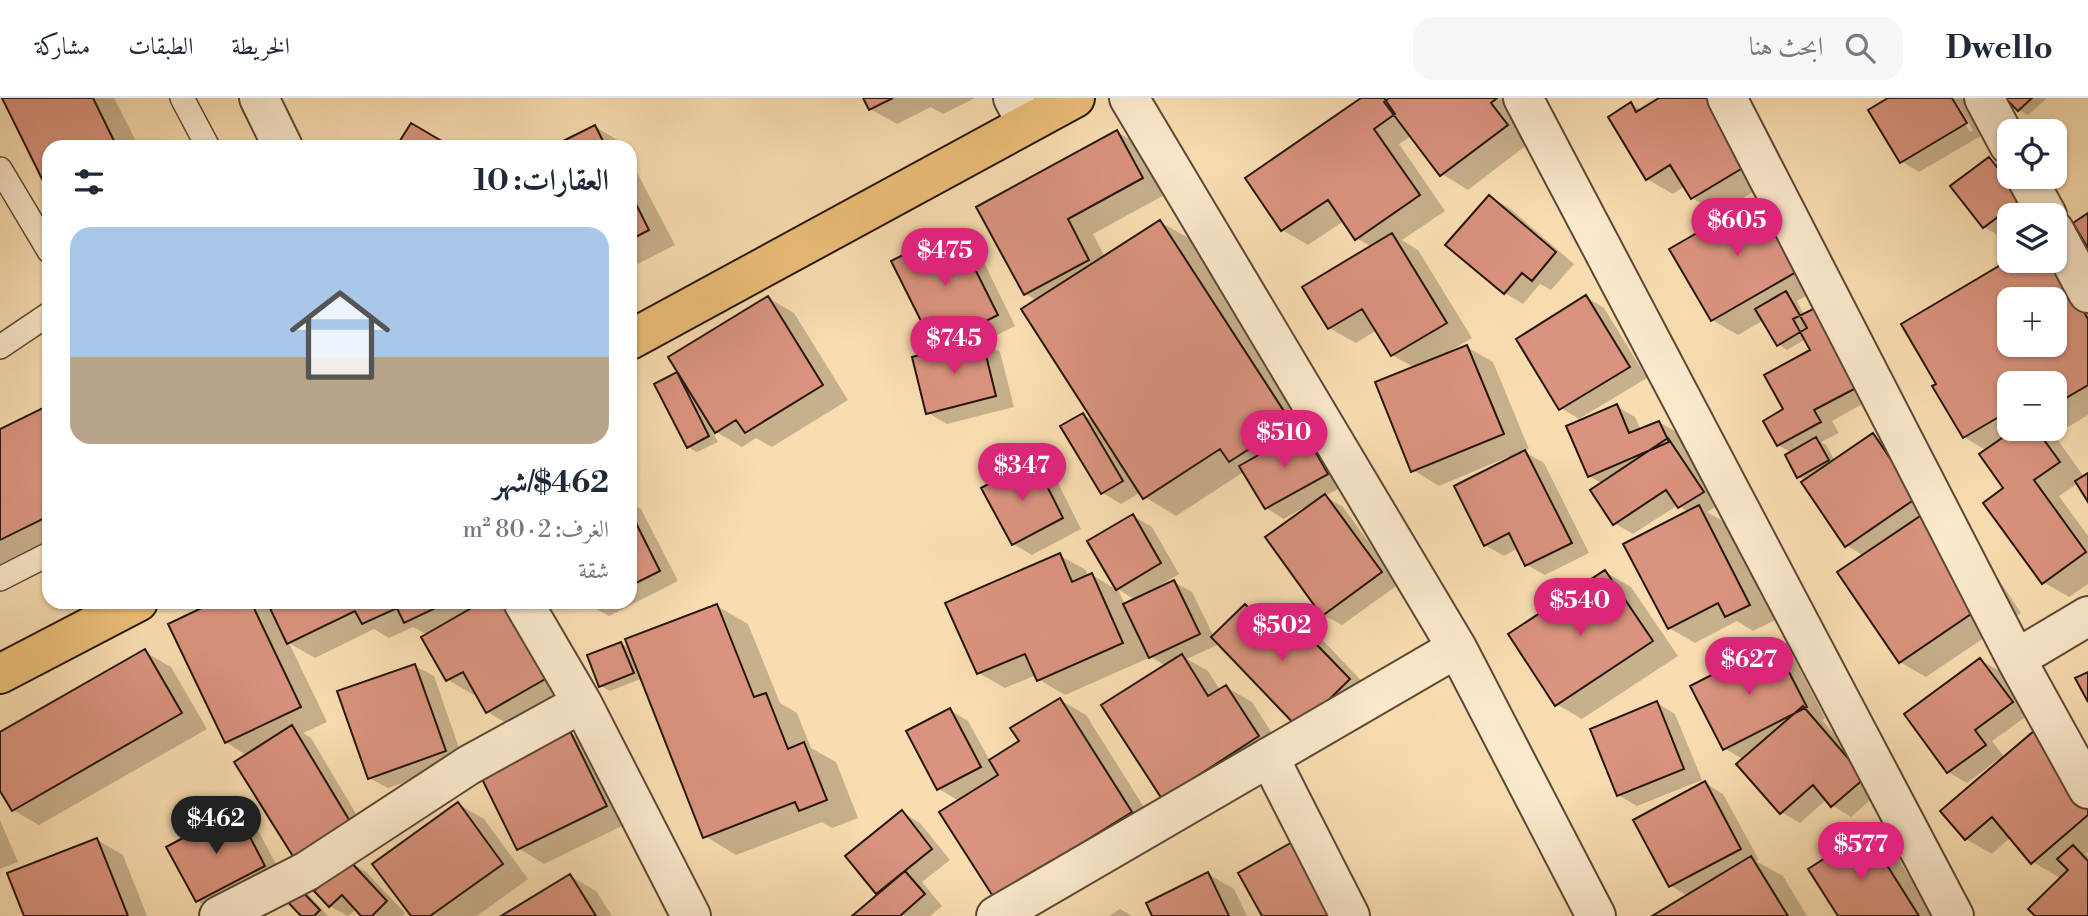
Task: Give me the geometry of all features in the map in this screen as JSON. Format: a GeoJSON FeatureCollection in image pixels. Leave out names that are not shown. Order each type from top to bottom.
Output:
{"type":"FeatureCollection","features":[{"type":"Feature","properties":{"kind":"main road"},"geometry":{"type":"LineString","coordinates":[[637,336],[1020,110],[1075,98]]}},
{"type":"Feature","properties":{"kind":"main road"},"geometry":{"type":"LineString","coordinates":[[0,674],[125,609]]}},
{"type":"Feature","properties":{"kind":"street"},"geometry":{"type":"LineString","coordinates":[[259,98],[280,140]]}},
{"type":"Feature","properties":{"kind":"street"},"geometry":{"type":"LineString","coordinates":[[1129,98],[1457,648],[1596,916]]}},
{"type":"Feature","properties":{"kind":"street"},"geometry":{"type":"LineString","coordinates":[[1523,98],[1954,916]]}},
{"type":"Feature","properties":{"kind":"street"},"geometry":{"type":"LineString","coordinates":[[1727,98],[2016,659],[2088,789]]}},
{"type":"Feature","properties":{"kind":"street"},"geometry":{"type":"LineString","coordinates":[[1984,98],[1997,122]]}},
{"type":"Feature","properties":{"kind":"street"},"geometry":{"type":"LineString","coordinates":[[2067,254],[2088,293]]}},
{"type":"Feature","properties":{"kind":"street"},"geometry":{"type":"LineString","coordinates":[[527,609],[582,703],[691,916]]}},
{"type":"Feature","properties":{"kind":"street"},"geometry":{"type":"LineString","coordinates":[[2016,659],[2088,616]]}},
{"type":"Feature","properties":{"kind":"street"},"geometry":{"type":"LineString","coordinates":[[996,916],[1457,648]]}},
{"type":"Feature","properties":{"kind":"street"},"geometry":{"type":"LineString","coordinates":[[219,916],[307,872],[470,765],[582,703]]}},
{"type":"Feature","properties":{"kind":"street"},"geometry":{"type":"LineString","coordinates":[[1269,757],[1350,916]]}},
{"type":"Feature","properties":{"kind":"lane"},"geometry":{"type":"LineString","coordinates":[[182,98],[204,140]]}},
{"type":"Feature","properties":{"kind":"lane"},"geometry":{"type":"LineString","coordinates":[[0,169],[42,239]]}},
{"type":"Feature","properties":{"kind":"lane"},"geometry":{"type":"LineString","coordinates":[[0,347],[42,319]]}},
{"type":"Feature","properties":{"kind":"lane"},"geometry":{"type":"LineString","coordinates":[[0,579],[42,558]]}},
{"type":"Feature","properties":{"kind":"building"},"geometry":{"type":"Polygon","coordinates":[[[2,98],[93,98],[114,140],[42,140],[42,179],[2,98]]]}},
{"type":"Feature","properties":{"kind":"building"},"geometry":{"type":"Polygon","coordinates":[[[863,98],[893,98],[869,110],[863,98]]]}},
{"type":"Feature","properties":{"kind":"building"},"geometry":{"type":"Polygon","coordinates":[[[1361,98],[1384,98],[1395,114],[1374,129],[1420,195],[1355,240],[1328,200],[1281,231],[1245,178],[1361,98]]]}},
{"type":"Feature","properties":{"kind":"building"},"geometry":{"type":"Polygon","coordinates":[[[1389,98],[1497,98],[1491,103],[1508,125],[1440,176],[1384,102],[1389,98]]]}},
{"type":"Feature","properties":{"kind":"building"},"geometry":{"type":"Polygon","coordinates":[[[1659,98],[1712,98],[1751,163],[1691,199],[1670,165],[1646,180],[1608,117],[1631,102],[1636,112],[1659,98]]]}},
{"type":"Feature","properties":{"kind":"building"},"geometry":{"type":"Polygon","coordinates":[[[1888,98],[1952,98],[1967,123],[1900,163],[1868,110],[1888,98]]]}},
{"type":"Feature","properties":{"kind":"building"},"geometry":{"type":"Polygon","coordinates":[[[2005,98],[2032,98],[2018,111],[2005,98]]]}},
{"type":"Feature","properties":{"kind":"building"},"geometry":{"type":"Polygon","coordinates":[[[411,123],[440,140],[400,140],[411,123]]]}},
{"type":"Feature","properties":{"kind":"building"},"geometry":{"type":"Polygon","coordinates":[[[595,125],[602,140],[565,140],[595,125]]]}},
{"type":"Feature","properties":{"kind":"building"},"geometry":{"type":"Polygon","coordinates":[[[1117,130],[1143,178],[1068,219],[1089,260],[1024,295],[976,207],[1117,130]]]}},
{"type":"Feature","properties":{"kind":"building"},"geometry":{"type":"Polygon","coordinates":[[[1989,157],[1997,167],[1997,189],[2014,189],[2022,199],[2017,203],[1997,203],[1997,218],[1983,228],[1950,186],[1989,157]]]}},
{"type":"Feature","properties":{"kind":"building"},"geometry":{"type":"Polygon","coordinates":[[[1489,195],[1556,252],[1532,281],[1522,273],[1504,294],[1445,245],[1489,195]]]}},
{"type":"Feature","properties":{"kind":"building"},"geometry":{"type":"Polygon","coordinates":[[[1763,195],[1805,267],[1711,321],[1669,249],[1763,195]]]}},
{"type":"Feature","properties":{"kind":"building"},"geometry":{"type":"Polygon","coordinates":[[[637,206],[649,230],[637,236],[637,206]]]}},
{"type":"Feature","properties":{"kind":"building"},"geometry":{"type":"Polygon","coordinates":[[[2088,213],[2088,248],[2073,223],[2088,213]]]}},
{"type":"Feature","properties":{"kind":"building"},"geometry":{"type":"Polygon","coordinates":[[[1160,220],[1291,422],[1229,462],[1220,449],[1143,499],[1021,309],[1160,220]]]}},
{"type":"Feature","properties":{"kind":"building"},"geometry":{"type":"Polygon","coordinates":[[[955,229],[998,315],[934,347],[891,261],[955,229]]]}},
{"type":"Feature","properties":{"kind":"building"},"geometry":{"type":"Polygon","coordinates":[[[1392,233],[1447,323],[1391,356],[1362,309],[1328,329],[1302,287],[1392,233]]]}},
{"type":"Feature","properties":{"kind":"building"},"geometry":{"type":"Polygon","coordinates":[[[1997,267],[1997,273],[2060,273],[2088,319],[2088,385],[2067,397],[2067,371],[1997,371],[1997,418],[1963,438],[1932,386],[1936,384],[1901,324],[1997,267]]]}},
{"type":"Feature","properties":{"kind":"building"},"geometry":{"type":"Polygon","coordinates":[[[1786,291],[1807,328],[1777,346],[1755,309],[1786,291]]]}},
{"type":"Feature","properties":{"kind":"building"},"geometry":{"type":"Polygon","coordinates":[[[1586,295],[1630,367],[1559,410],[1516,339],[1586,295]]]}},
{"type":"Feature","properties":{"kind":"building"},"geometry":{"type":"Polygon","coordinates":[[[768,296],[823,385],[745,433],[736,420],[715,433],[668,357],[768,296]]]}},
{"type":"Feature","properties":{"kind":"building"},"geometry":{"type":"Polygon","coordinates":[[[1815,308],[1858,387],[1814,410],[1821,422],[1777,446],[1763,421],[1783,409],[1764,375],[1810,350],[1793,319],[1815,308]]]}},
{"type":"Feature","properties":{"kind":"building"},"geometry":{"type":"Polygon","coordinates":[[[982,339],[996,396],[926,414],[912,357],[982,339]]]}},
{"type":"Feature","properties":{"kind":"building"},"geometry":{"type":"Polygon","coordinates":[[[1467,345],[1504,434],[1411,472],[1375,382],[1467,345]]]}},
{"type":"Feature","properties":{"kind":"building"},"geometry":{"type":"Polygon","coordinates":[[[677,372],[709,436],[687,448],[654,384],[677,372]]]}},
{"type":"Feature","properties":{"kind":"building"},"geometry":{"type":"Polygon","coordinates":[[[1617,404],[1629,433],[1659,421],[1669,442],[1588,477],[1566,426],[1617,404]]]}},
{"type":"Feature","properties":{"kind":"building"},"geometry":{"type":"Polygon","coordinates":[[[42,408],[42,519],[0,540],[0,429],[42,408]]]}},
{"type":"Feature","properties":{"kind":"building"},"geometry":{"type":"Polygon","coordinates":[[[1083,413],[1123,481],[1101,494],[1060,426],[1083,413]]]}},
{"type":"Feature","properties":{"kind":"building"},"geometry":{"type":"Polygon","coordinates":[[[1303,430],[1328,474],[1265,509],[1239,466],[1303,430]]]}},
{"type":"Feature","properties":{"kind":"building"},"geometry":{"type":"Polygon","coordinates":[[[1873,433],[1892,461],[1910,449],[1934,486],[1845,547],[1801,482],[1873,433]]]}},
{"type":"Feature","properties":{"kind":"building"},"geometry":{"type":"Polygon","coordinates":[[[1816,437],[1829,460],[1797,478],[1785,455],[1816,437]]]}},
{"type":"Feature","properties":{"kind":"building"},"geometry":{"type":"Polygon","coordinates":[[[1668,438],[1704,492],[1678,508],[1666,490],[1613,525],[1590,490],[1668,438]]]}},
{"type":"Feature","properties":{"kind":"building"},"geometry":{"type":"Polygon","coordinates":[[[1998,441],[2045,441],[2060,462],[2034,480],[2086,552],[2042,584],[1983,503],[2003,488],[1979,454],[1998,441]]]}},
{"type":"Feature","properties":{"kind":"building"},"geometry":{"type":"Polygon","coordinates":[[[1525,450],[1572,543],[1525,566],[1509,533],[1484,546],[1454,486],[1525,450]]]}},
{"type":"Feature","properties":{"kind":"building"},"geometry":{"type":"Polygon","coordinates":[[[1034,460],[1063,518],[1012,545],[981,488],[1034,460]]]}},
{"type":"Feature","properties":{"kind":"building"},"geometry":{"type":"Polygon","coordinates":[[[2088,473],[2088,502],[2075,481],[2088,473]]]}},
{"type":"Feature","properties":{"kind":"building"},"geometry":{"type":"Polygon","coordinates":[[[1325,494],[1382,572],[1322,616],[1265,537],[1325,494]]]}},
{"type":"Feature","properties":{"kind":"building"},"geometry":{"type":"Polygon","coordinates":[[[1699,505],[1750,605],[1725,617],[1718,603],[1668,629],[1623,544],[1699,505]]]}},
{"type":"Feature","properties":{"kind":"building"},"geometry":{"type":"Polygon","coordinates":[[[1935,506],[1996,597],[1899,663],[1837,572],[1935,506]]]}},
{"type":"Feature","properties":{"kind":"building"},"geometry":{"type":"Polygon","coordinates":[[[1133,514],[1161,563],[1116,590],[1087,541],[1133,514]]]}},
{"type":"Feature","properties":{"kind":"building"},"geometry":{"type":"Polygon","coordinates":[[[637,525],[660,571],[637,582],[637,525]]]}},
{"type":"Feature","properties":{"kind":"building"},"geometry":{"type":"Polygon","coordinates":[[[1060,553],[1072,582],[1092,573],[1123,643],[1037,681],[1025,654],[977,674],[945,603],[1060,553]]]}},
{"type":"Feature","properties":{"kind":"building"},"geometry":{"type":"Polygon","coordinates":[[[1605,570],[1653,641],[1555,706],[1508,634],[1605,570]]]}},
{"type":"Feature","properties":{"kind":"building"},"geometry":{"type":"Polygon","coordinates":[[[1174,580],[1200,634],[1149,658],[1123,604],[1174,580]]]}},
{"type":"Feature","properties":{"kind":"building"},"geometry":{"type":"Polygon","coordinates":[[[717,604],[754,697],[766,693],[788,749],[804,742],[827,800],[799,811],[795,802],[703,838],[625,639],[717,604]]]}},
{"type":"Feature","properties":{"kind":"building"},"geometry":{"type":"Polygon","coordinates":[[[1245,604],[1269,629],[1286,613],[1350,679],[1299,729],[1211,637],[1245,604]]]}},
{"type":"Feature","properties":{"kind":"building"},"geometry":{"type":"Polygon","coordinates":[[[199,609],[254,609],[301,707],[225,743],[168,624],[199,609]]]}},
{"type":"Feature","properties":{"kind":"building"},"geometry":{"type":"Polygon","coordinates":[[[270,609],[395,609],[362,624],[355,611],[287,644],[270,609]]]}},
{"type":"Feature","properties":{"kind":"building"},"geometry":{"type":"Polygon","coordinates":[[[397,609],[433,609],[404,623],[397,609]]]}},
{"type":"Feature","properties":{"kind":"building"},"geometry":{"type":"Polygon","coordinates":[[[470,609],[507,609],[547,678],[486,713],[463,672],[446,681],[421,637],[470,609]]]}},
{"type":"Feature","properties":{"kind":"building"},"geometry":{"type":"Polygon","coordinates":[[[621,642],[634,673],[599,687],[587,655],[621,642]]]}},
{"type":"Feature","properties":{"kind":"building"},"geometry":{"type":"Polygon","coordinates":[[[1774,643],[1807,707],[1723,750],[1690,686],[1774,643]]]}},
{"type":"Feature","properties":{"kind":"building"},"geometry":{"type":"Polygon","coordinates":[[[145,649],[182,713],[12,811],[0,791],[0,732],[145,649]]]}},
{"type":"Feature","properties":{"kind":"building"},"geometry":{"type":"Polygon","coordinates":[[[1182,654],[1208,696],[1226,685],[1259,736],[1162,799],[1101,705],[1182,654]]]}},
{"type":"Feature","properties":{"kind":"building"},"geometry":{"type":"Polygon","coordinates":[[[1980,658],[2013,702],[1975,730],[1986,745],[1947,773],[1904,714],[1980,658]]]}},
{"type":"Feature","properties":{"kind":"building"},"geometry":{"type":"Polygon","coordinates":[[[415,664],[446,751],[368,779],[337,691],[415,664]]]}},
{"type":"Feature","properties":{"kind":"building"},"geometry":{"type":"Polygon","coordinates":[[[2088,672],[2088,702],[2075,678],[2088,672]]]}},
{"type":"Feature","properties":{"kind":"building"},"geometry":{"type":"Polygon","coordinates":[[[1060,698],[1132,812],[994,898],[939,812],[998,775],[989,760],[1019,741],[1010,728],[1060,698]]]}},
{"type":"Feature","properties":{"kind":"building"},"geometry":{"type":"Polygon","coordinates":[[[1657,701],[1684,769],[1617,796],[1590,729],[1657,701]]]}},
{"type":"Feature","properties":{"kind":"building"},"geometry":{"type":"Polygon","coordinates":[[[1803,706],[1865,778],[1831,807],[1813,785],[1780,814],[1736,764],[1803,706]]]}},
{"type":"Feature","properties":{"kind":"building"},"geometry":{"type":"Polygon","coordinates":[[[950,708],[981,767],[937,790],[906,731],[950,708]]]}},
{"type":"Feature","properties":{"kind":"building"},"geometry":{"type":"Polygon","coordinates":[[[292,725],[351,823],[294,858],[234,762],[292,725]]]}},
{"type":"Feature","properties":{"kind":"building"},"geometry":{"type":"Polygon","coordinates":[[[2035,730],[2088,790],[2088,815],[2031,864],[1992,817],[1965,840],[1940,811],[2035,730]]]}},
{"type":"Feature","properties":{"kind":"building"},"geometry":{"type":"Polygon","coordinates":[[[570,731],[607,806],[517,850],[480,775],[570,731]]]}},
{"type":"Feature","properties":{"kind":"building"},"geometry":{"type":"Polygon","coordinates":[[[1705,781],[1741,849],[1669,887],[1633,820],[1705,781]]]}},
{"type":"Feature","properties":{"kind":"building"},"geometry":{"type":"Polygon","coordinates":[[[458,802],[503,864],[430,916],[411,916],[372,864],[458,802]]]}},
{"type":"Feature","properties":{"kind":"building"},"geometry":{"type":"Polygon","coordinates":[[[236,810],[265,866],[196,902],[166,847],[236,810]]]}},
{"type":"Feature","properties":{"kind":"building"},"geometry":{"type":"Polygon","coordinates":[[[902,810],[932,849],[876,894],[845,856],[902,810]]]}},
{"type":"Feature","properties":{"kind":"building"},"geometry":{"type":"Polygon","coordinates":[[[1866,832],[1919,916],[1838,916],[1808,869],[1866,832]]]}},
{"type":"Feature","properties":{"kind":"building"},"geometry":{"type":"Polygon","coordinates":[[[97,838],[128,916],[24,916],[7,873],[97,838]]]}},
{"type":"Feature","properties":{"kind":"building"},"geometry":{"type":"Polygon","coordinates":[[[1294,841],[1336,916],[1262,916],[1238,873],[1294,841]]]}},
{"type":"Feature","properties":{"kind":"building"},"geometry":{"type":"Polygon","coordinates":[[[2073,845],[2088,861],[2088,916],[2035,916],[2028,909],[2068,870],[2057,859],[2073,845]]]}},
{"type":"Feature","properties":{"kind":"building"},"geometry":{"type":"Polygon","coordinates":[[[1751,856],[1788,916],[1652,916],[1751,856]]]}},
{"type":"Feature","properties":{"kind":"building"},"geometry":{"type":"Polygon","coordinates":[[[348,859],[387,901],[372,916],[361,916],[342,895],[329,907],[314,891],[348,859]]]}},
{"type":"Feature","properties":{"kind":"building"},"geometry":{"type":"Polygon","coordinates":[[[905,871],[925,894],[900,916],[852,916],[905,871]]]}},
{"type":"Feature","properties":{"kind":"building"},"geometry":{"type":"Polygon","coordinates":[[[1208,872],[1229,916],[1152,916],[1146,903],[1208,872]]]}},
{"type":"Feature","properties":{"kind":"building"},"geometry":{"type":"Polygon","coordinates":[[[570,874],[596,916],[501,916],[570,874]]]}},
{"type":"Feature","properties":{"kind":"building"},"geometry":{"type":"Polygon","coordinates":[[[296,885],[320,910],[314,916],[301,916],[283,897],[296,885]]]}}]}
